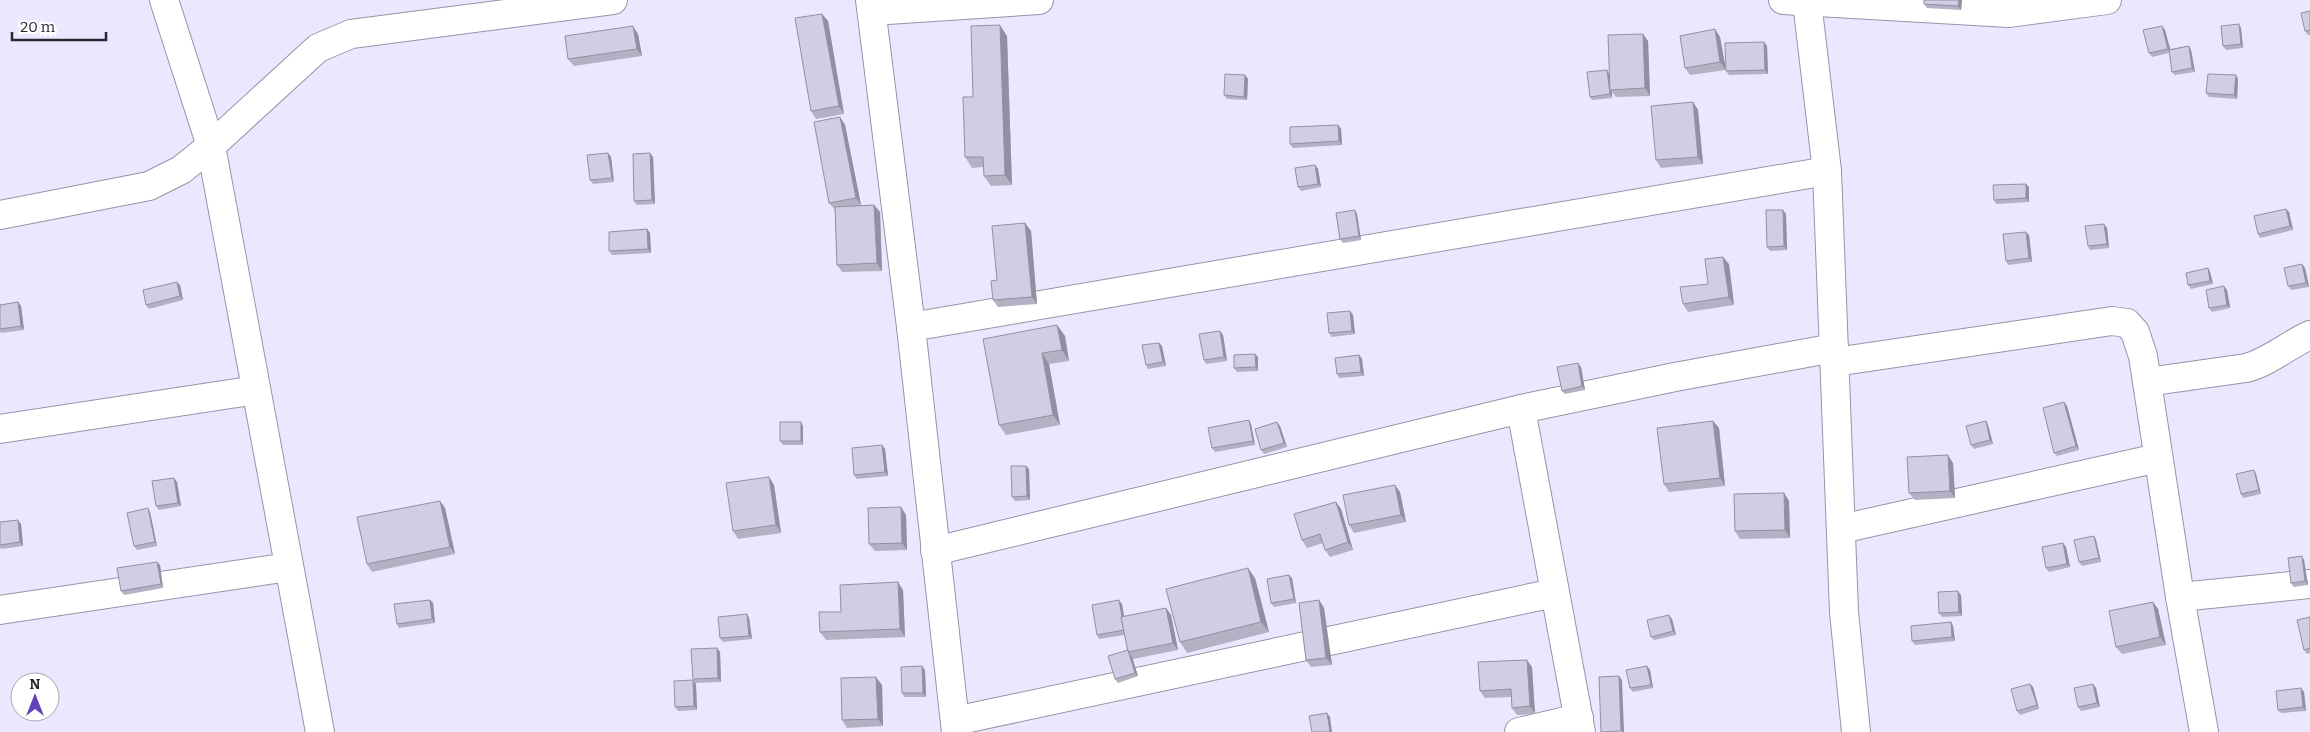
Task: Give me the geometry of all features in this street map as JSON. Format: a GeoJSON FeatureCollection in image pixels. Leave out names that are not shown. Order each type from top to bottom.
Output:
{"type":"FeatureCollection","features":[{"type":"Feature","properties":{"kind":"street"},"geometry":{"type":"LineString","coordinates":[[164,0],[212,146],[320,732]]}},
{"type":"Feature","properties":{"kind":"street"},"geometry":{"type":"LineString","coordinates":[[0,215],[149,186],[181,170],[212,146],[318,48],[351,34],[504,7],[613,0]]}},
{"type":"Feature","properties":{"kind":"street"},"geometry":{"type":"LineString","coordinates":[[1039,0],[871,6],[911,327],[956,726],[1554,592]]}},
{"type":"Feature","properties":{"kind":"street"},"geometry":{"type":"LineString","coordinates":[[1856,732],[1844,612],[1827,171],[1795,1],[2010,13],[2102,0]]}},
{"type":"Feature","properties":{"kind":"street"},"geometry":{"type":"LineString","coordinates":[[911,327],[1827,171]]}},
{"type":"Feature","properties":{"kind":"street"},"geometry":{"type":"LineString","coordinates":[[935,551],[1521,409],[1675,377],[1834,355],[2112,321],[2127,323],[2135,332],[2143,356],[2180,597],[2204,732]]}},
{"type":"Feature","properties":{"kind":"street"},"geometry":{"type":"LineString","coordinates":[[2147,382],[2246,368],[2260,364],[2275,353],[2310,335]]}},
{"type":"Feature","properties":{"kind":"street"},"geometry":{"type":"LineString","coordinates":[[0,429],[256,390]]}},
{"type":"Feature","properties":{"kind":"street"},"geometry":{"type":"LineString","coordinates":[[1519,732],[1580,725],[1521,409]]}},
{"type":"Feature","properties":{"kind":"street"},"geometry":{"type":"LineString","coordinates":[[1841,529],[2158,458]]}},
{"type":"Feature","properties":{"kind":"street"},"geometry":{"type":"LineString","coordinates":[[0,610],[289,567]]}},
{"type":"Feature","properties":{"kind":"street"},"geometry":{"type":"LineString","coordinates":[[2180,597],[2310,584]]}},
{"type":"Feature","properties":{"kind":"building"},"geometry":{"type":"Polygon","coordinates":[[[1924,0],[1959,0],[1958,6],[1924,4],[1924,0]]]}},
{"type":"Feature","properties":{"kind":"building"},"geometry":{"type":"Polygon","coordinates":[[[2310,11],[2310,30],[2305,31],[2301,13],[2310,11]]]}},
{"type":"Feature","properties":{"kind":"building"},"geometry":{"type":"Polygon","coordinates":[[[822,14],[839,106],[811,111],[795,18],[822,14]]]}},
{"type":"Feature","properties":{"kind":"building"},"geometry":{"type":"Polygon","coordinates":[[[2239,24],[2241,44],[2223,46],[2221,26],[2239,24]]]}},
{"type":"Feature","properties":{"kind":"building"},"geometry":{"type":"Polygon","coordinates":[[[1000,25],[1005,175],[984,176],[983,157],[965,157],[963,97],[973,97],[971,26],[1000,25]]]}},
{"type":"Feature","properties":{"kind":"building"},"geometry":{"type":"Polygon","coordinates":[[[633,26],[637,49],[568,59],[565,36],[633,26]]]}},
{"type":"Feature","properties":{"kind":"building"},"geometry":{"type":"Polygon","coordinates":[[[2162,26],[2168,49],[2149,53],[2143,30],[2162,26]]]}},
{"type":"Feature","properties":{"kind":"building"},"geometry":{"type":"Polygon","coordinates":[[[1715,29],[1720,62],[1685,68],[1680,36],[1715,29]]]}},
{"type":"Feature","properties":{"kind":"building"},"geometry":{"type":"Polygon","coordinates":[[[1643,34],[1645,88],[1610,90],[1608,35],[1643,34]]]}},
{"type":"Feature","properties":{"kind":"building"},"geometry":{"type":"Polygon","coordinates":[[[1764,42],[1765,70],[1726,71],[1725,43],[1764,42]]]}},
{"type":"Feature","properties":{"kind":"building"},"geometry":{"type":"Polygon","coordinates":[[[2189,46],[2192,68],[2172,72],[2169,50],[2189,46]]]}},
{"type":"Feature","properties":{"kind":"building"},"geometry":{"type":"Polygon","coordinates":[[[1607,70],[1610,94],[1590,97],[1587,72],[1607,70]]]}},
{"type":"Feature","properties":{"kind":"building"},"geometry":{"type":"Polygon","coordinates":[[[1225,74],[1245,75],[1244,97],[1224,95],[1225,74]]]}},
{"type":"Feature","properties":{"kind":"building"},"geometry":{"type":"Polygon","coordinates":[[[2208,74],[2236,75],[2234,95],[2206,93],[2208,74]]]}},
{"type":"Feature","properties":{"kind":"building"},"geometry":{"type":"Polygon","coordinates":[[[1693,102],[1698,157],[1656,160],[1651,106],[1693,102]]]}},
{"type":"Feature","properties":{"kind":"building"},"geometry":{"type":"Polygon","coordinates":[[[840,117],[856,198],[829,203],[814,122],[840,117]]]}},
{"type":"Feature","properties":{"kind":"building"},"geometry":{"type":"Polygon","coordinates":[[[1338,125],[1339,141],[1290,144],[1290,127],[1338,125]]]}},
{"type":"Feature","properties":{"kind":"building"},"geometry":{"type":"Polygon","coordinates":[[[608,153],[612,178],[590,180],[587,155],[608,153]]]}},
{"type":"Feature","properties":{"kind":"building"},"geometry":{"type":"Polygon","coordinates":[[[650,153],[652,200],[634,201],[633,154],[650,153]]]}},
{"type":"Feature","properties":{"kind":"building"},"geometry":{"type":"Polygon","coordinates":[[[1315,165],[1318,184],[1298,187],[1295,168],[1315,165]]]}},
{"type":"Feature","properties":{"kind":"building"},"geometry":{"type":"Polygon","coordinates":[[[2026,184],[2026,198],[1994,200],[1993,185],[2026,184]]]}},
{"type":"Feature","properties":{"kind":"building"},"geometry":{"type":"Polygon","coordinates":[[[874,205],[877,263],[837,265],[835,207],[874,205]]]}},
{"type":"Feature","properties":{"kind":"building"},"geometry":{"type":"Polygon","coordinates":[[[2286,209],[2290,226],[2258,234],[2254,216],[2286,209]]]}},
{"type":"Feature","properties":{"kind":"building"},"geometry":{"type":"Polygon","coordinates":[[[1355,210],[1359,236],[1340,239],[1336,213],[1355,210]]]}},
{"type":"Feature","properties":{"kind":"building"},"geometry":{"type":"Polygon","coordinates":[[[1766,210],[1783,210],[1784,246],[1767,247],[1766,210]]]}},
{"type":"Feature","properties":{"kind":"building"},"geometry":{"type":"Polygon","coordinates":[[[1025,223],[1032,297],[993,300],[991,281],[997,280],[992,226],[1025,223]]]}},
{"type":"Feature","properties":{"kind":"building"},"geometry":{"type":"Polygon","coordinates":[[[2104,224],[2107,244],[2088,246],[2085,226],[2104,224]]]}},
{"type":"Feature","properties":{"kind":"building"},"geometry":{"type":"Polygon","coordinates":[[[647,229],[648,249],[609,251],[609,232],[647,229]]]}},
{"type":"Feature","properties":{"kind":"building"},"geometry":{"type":"Polygon","coordinates":[[[2026,232],[2029,258],[2006,261],[2003,234],[2026,232]]]}},
{"type":"Feature","properties":{"kind":"building"},"geometry":{"type":"Polygon","coordinates":[[[1723,257],[1729,297],[1683,304],[1680,287],[1708,284],[1705,259],[1723,257]]]}},
{"type":"Feature","properties":{"kind":"building"},"geometry":{"type":"Polygon","coordinates":[[[2302,264],[2306,283],[2288,286],[2284,268],[2302,264]]]}},
{"type":"Feature","properties":{"kind":"building"},"geometry":{"type":"Polygon","coordinates":[[[2208,268],[2210,281],[2188,285],[2186,273],[2208,268]]]}},
{"type":"Feature","properties":{"kind":"building"},"geometry":{"type":"Polygon","coordinates":[[[177,282],[180,296],[146,305],[143,290],[177,282]]]}},
{"type":"Feature","properties":{"kind":"building"},"geometry":{"type":"Polygon","coordinates":[[[2224,286],[2227,305],[2209,308],[2206,290],[2224,286]]]}},
{"type":"Feature","properties":{"kind":"building"},"geometry":{"type":"Polygon","coordinates":[[[18,302],[21,326],[0,329],[0,305],[18,302]]]}},
{"type":"Feature","properties":{"kind":"building"},"geometry":{"type":"Polygon","coordinates":[[[1350,311],[1352,331],[1329,333],[1327,313],[1350,311]]]}},
{"type":"Feature","properties":{"kind":"building"},"geometry":{"type":"Polygon","coordinates":[[[1057,325],[1062,350],[1042,353],[1053,415],[999,425],[983,339],[1057,325]]]}},
{"type":"Feature","properties":{"kind":"building"},"geometry":{"type":"Polygon","coordinates":[[[1220,331],[1224,357],[1204,360],[1199,334],[1220,331]]]}},
{"type":"Feature","properties":{"kind":"building"},"geometry":{"type":"Polygon","coordinates":[[[1159,343],[1163,362],[1146,365],[1142,345],[1159,343]]]}},
{"type":"Feature","properties":{"kind":"building"},"geometry":{"type":"Polygon","coordinates":[[[1255,354],[1256,367],[1234,368],[1234,355],[1255,354]]]}},
{"type":"Feature","properties":{"kind":"building"},"geometry":{"type":"Polygon","coordinates":[[[1359,355],[1361,372],[1337,374],[1335,358],[1359,355]]]}},
{"type":"Feature","properties":{"kind":"building"},"geometry":{"type":"Polygon","coordinates":[[[1578,363],[1582,386],[1562,391],[1557,367],[1578,363]]]}},
{"type":"Feature","properties":{"kind":"building"},"geometry":{"type":"Polygon","coordinates":[[[2064,402],[2076,446],[2054,453],[2043,408],[2064,402]]]}},
{"type":"Feature","properties":{"kind":"building"},"geometry":{"type":"Polygon","coordinates":[[[1249,420],[1253,441],[1212,448],[1208,428],[1249,420]]]}},
{"type":"Feature","properties":{"kind":"building"},"geometry":{"type":"Polygon","coordinates":[[[1713,421],[1720,478],[1664,484],[1657,428],[1713,421]]]}},
{"type":"Feature","properties":{"kind":"building"},"geometry":{"type":"Polygon","coordinates":[[[1986,421],[1990,440],[1971,445],[1966,426],[1986,421]]]}},
{"type":"Feature","properties":{"kind":"building"},"geometry":{"type":"Polygon","coordinates":[[[780,422],[801,422],[801,441],[780,441],[780,422]]]}},
{"type":"Feature","properties":{"kind":"building"},"geometry":{"type":"Polygon","coordinates":[[[1277,422],[1284,443],[1261,450],[1255,429],[1277,422]]]}},
{"type":"Feature","properties":{"kind":"building"},"geometry":{"type":"Polygon","coordinates":[[[882,445],[885,472],[854,475],[852,448],[882,445]]]}},
{"type":"Feature","properties":{"kind":"building"},"geometry":{"type":"Polygon","coordinates":[[[1948,455],[1950,491],[1909,493],[1907,457],[1948,455]]]}},
{"type":"Feature","properties":{"kind":"building"},"geometry":{"type":"Polygon","coordinates":[[[1011,466],[1026,466],[1027,496],[1012,497],[1011,466]]]}},
{"type":"Feature","properties":{"kind":"building"},"geometry":{"type":"Polygon","coordinates":[[[2254,470],[2259,490],[2241,494],[2236,474],[2254,470]]]}},
{"type":"Feature","properties":{"kind":"building"},"geometry":{"type":"Polygon","coordinates":[[[769,477],[776,525],[733,531],[726,483],[769,477]]]}},
{"type":"Feature","properties":{"kind":"building"},"geometry":{"type":"Polygon","coordinates":[[[174,478],[178,503],[156,506],[152,481],[174,478]]]}},
{"type":"Feature","properties":{"kind":"building"},"geometry":{"type":"Polygon","coordinates":[[[1395,485],[1401,515],[1349,525],[1343,495],[1395,485]]]}},
{"type":"Feature","properties":{"kind":"building"},"geometry":{"type":"Polygon","coordinates":[[[1784,493],[1785,530],[1735,531],[1734,494],[1784,493]]]}},
{"type":"Feature","properties":{"kind":"building"},"geometry":{"type":"Polygon","coordinates":[[[440,501],[450,547],[367,564],[357,517],[440,501]]]}},
{"type":"Feature","properties":{"kind":"building"},"geometry":{"type":"Polygon","coordinates":[[[1336,502],[1348,542],[1325,550],[1320,534],[1302,540],[1294,514],[1336,502]]]}},
{"type":"Feature","properties":{"kind":"building"},"geometry":{"type":"Polygon","coordinates":[[[901,507],[902,543],[869,544],[868,508],[901,507]]]}},
{"type":"Feature","properties":{"kind":"building"},"geometry":{"type":"Polygon","coordinates":[[[148,508],[155,542],[134,546],[127,513],[148,508]]]}},
{"type":"Feature","properties":{"kind":"building"},"geometry":{"type":"Polygon","coordinates":[[[18,520],[20,542],[0,545],[0,522],[18,520]]]}},
{"type":"Feature","properties":{"kind":"building"},"geometry":{"type":"Polygon","coordinates":[[[2094,536],[2099,558],[2079,562],[2074,540],[2094,536]]]}},
{"type":"Feature","properties":{"kind":"building"},"geometry":{"type":"Polygon","coordinates":[[[2063,543],[2067,564],[2046,568],[2042,547],[2063,543]]]}},
{"type":"Feature","properties":{"kind":"building"},"geometry":{"type":"Polygon","coordinates":[[[2302,556],[2305,581],[2291,583],[2288,558],[2302,556]]]}},
{"type":"Feature","properties":{"kind":"building"},"geometry":{"type":"Polygon","coordinates":[[[157,562],[161,584],[121,591],[117,568],[157,562]]]}},
{"type":"Feature","properties":{"kind":"building"},"geometry":{"type":"Polygon","coordinates":[[[1248,568],[1261,622],[1180,642],[1166,589],[1248,568]]]}},
{"type":"Feature","properties":{"kind":"building"},"geometry":{"type":"Polygon","coordinates":[[[1289,575],[1294,599],[1271,603],[1267,579],[1289,575]]]}},
{"type":"Feature","properties":{"kind":"building"},"geometry":{"type":"Polygon","coordinates":[[[898,582],[900,629],[820,632],[819,612],[841,612],[840,585],[898,582]]]}},
{"type":"Feature","properties":{"kind":"building"},"geometry":{"type":"Polygon","coordinates":[[[1958,591],[1959,612],[1939,613],[1938,592],[1958,591]]]}},
{"type":"Feature","properties":{"kind":"building"},"geometry":{"type":"Polygon","coordinates":[[[430,600],[432,619],[397,624],[394,604],[430,600]]]}},
{"type":"Feature","properties":{"kind":"building"},"geometry":{"type":"Polygon","coordinates":[[[1119,600],[1124,630],[1097,635],[1092,605],[1119,600]]]}},
{"type":"Feature","properties":{"kind":"building"},"geometry":{"type":"Polygon","coordinates":[[[1319,600],[1326,658],[1306,660],[1299,603],[1319,600]]]}},
{"type":"Feature","properties":{"kind":"building"},"geometry":{"type":"Polygon","coordinates":[[[2153,602],[2160,637],[2116,647],[2109,611],[2153,602]]]}},
{"type":"Feature","properties":{"kind":"building"},"geometry":{"type":"Polygon","coordinates":[[[1166,608],[1173,643],[1128,652],[1121,617],[1166,608]]]}},
{"type":"Feature","properties":{"kind":"building"},"geometry":{"type":"Polygon","coordinates":[[[747,614],[749,636],[720,638],[718,617],[747,614]]]}},
{"type":"Feature","properties":{"kind":"building"},"geometry":{"type":"Polygon","coordinates":[[[1669,615],[1673,631],[1651,637],[1647,620],[1669,615]]]}},
{"type":"Feature","properties":{"kind":"building"},"geometry":{"type":"Polygon","coordinates":[[[2310,617],[2310,648],[2304,650],[2297,620],[2310,617]]]}},
{"type":"Feature","properties":{"kind":"building"},"geometry":{"type":"Polygon","coordinates":[[[1951,622],[1952,637],[1912,641],[1911,626],[1951,622]]]}},
{"type":"Feature","properties":{"kind":"building"},"geometry":{"type":"Polygon","coordinates":[[[717,648],[718,678],[693,679],[691,649],[717,648]]]}},
{"type":"Feature","properties":{"kind":"building"},"geometry":{"type":"Polygon","coordinates":[[[1128,650],[1135,673],[1115,679],[1108,656],[1128,650]]]}},
{"type":"Feature","properties":{"kind":"building"},"geometry":{"type":"Polygon","coordinates":[[[1527,660],[1530,706],[1512,708],[1511,689],[1480,691],[1478,662],[1527,660]]]}},
{"type":"Feature","properties":{"kind":"building"},"geometry":{"type":"Polygon","coordinates":[[[922,666],[923,693],[902,693],[901,667],[922,666]]]}},
{"type":"Feature","properties":{"kind":"building"},"geometry":{"type":"Polygon","coordinates":[[[1647,666],[1651,685],[1630,688],[1626,670],[1647,666]]]}},
{"type":"Feature","properties":{"kind":"building"},"geometry":{"type":"Polygon","coordinates":[[[1619,676],[1621,731],[1601,732],[1599,677],[1619,676]]]}},
{"type":"Feature","properties":{"kind":"building"},"geometry":{"type":"Polygon","coordinates":[[[876,677],[878,719],[842,720],[841,678],[876,677]]]}},
{"type":"Feature","properties":{"kind":"building"},"geometry":{"type":"Polygon","coordinates":[[[693,680],[694,706],[675,707],[674,681],[693,680]]]}},
{"type":"Feature","properties":{"kind":"building"},"geometry":{"type":"Polygon","coordinates":[[[2030,684],[2037,705],[2017,711],[2011,689],[2030,684]]]}},
{"type":"Feature","properties":{"kind":"building"},"geometry":{"type":"Polygon","coordinates":[[[2093,684],[2097,703],[2078,707],[2074,688],[2093,684]]]}},
{"type":"Feature","properties":{"kind":"building"},"geometry":{"type":"Polygon","coordinates":[[[2301,688],[2303,707],[2278,710],[2276,691],[2301,688]]]}},
{"type":"Feature","properties":{"kind":"building"},"geometry":{"type":"Polygon","coordinates":[[[1327,713],[1330,732],[1312,732],[1309,716],[1327,713]]]}}]}
